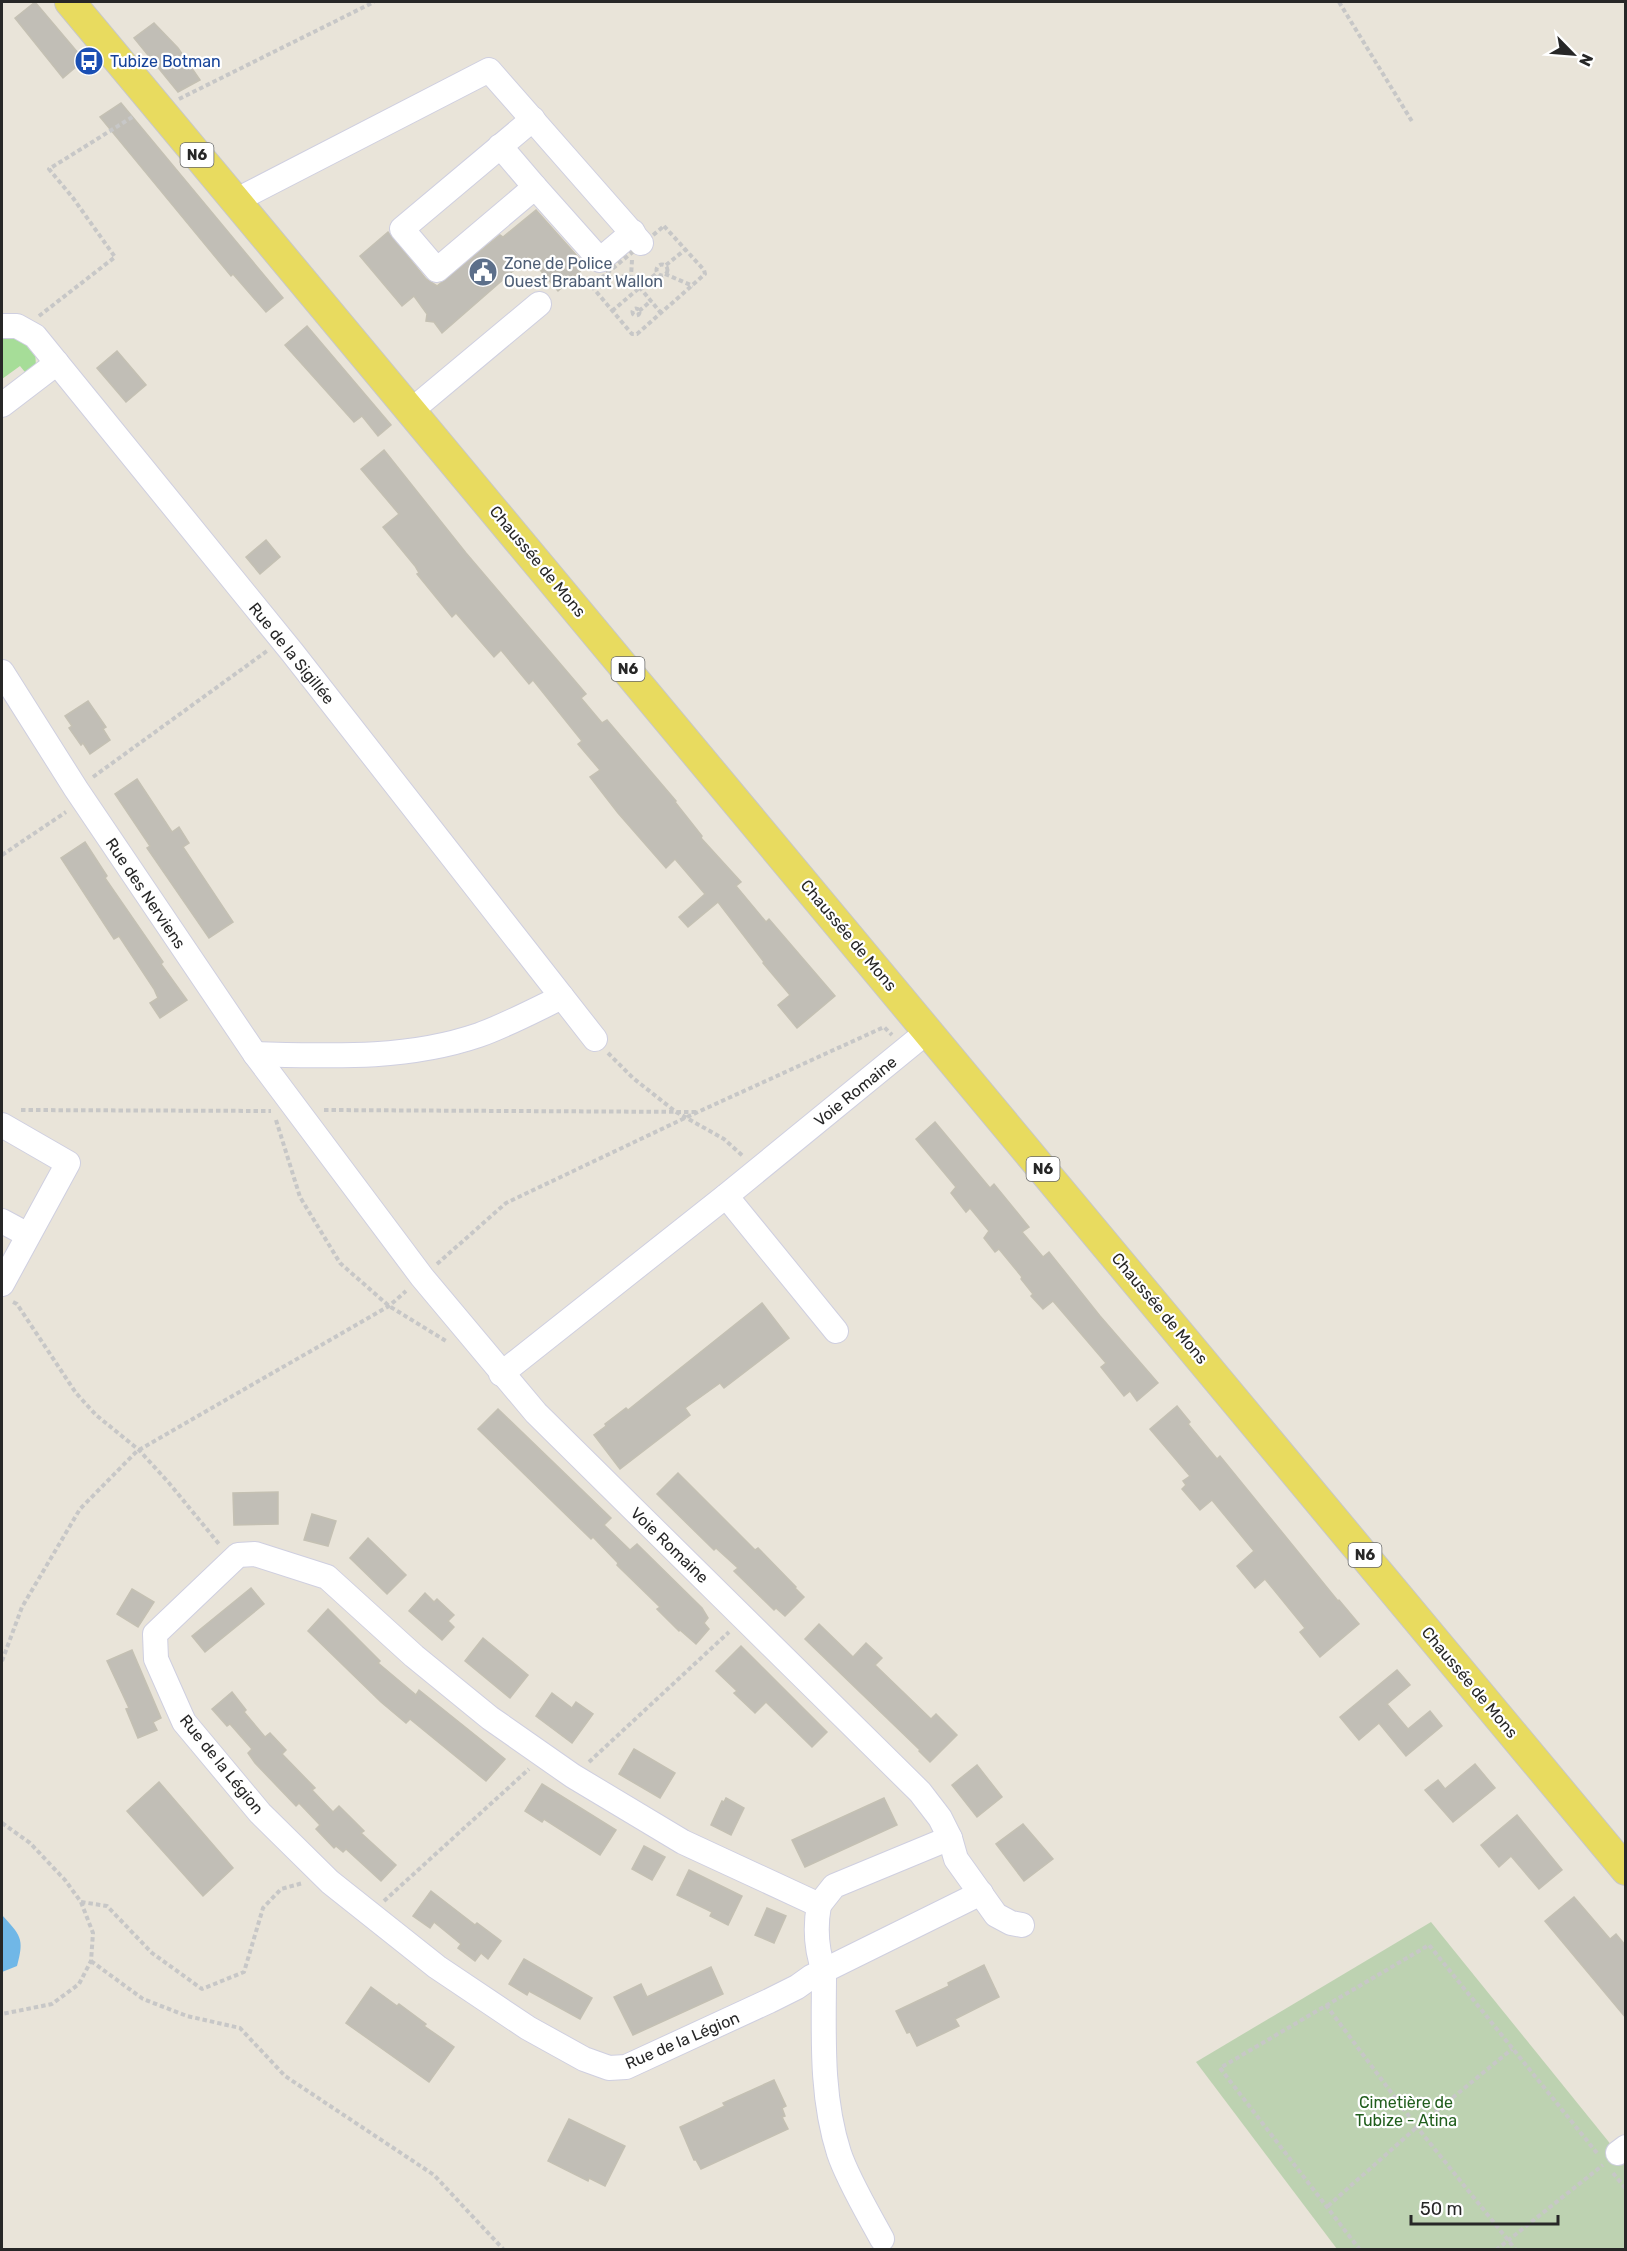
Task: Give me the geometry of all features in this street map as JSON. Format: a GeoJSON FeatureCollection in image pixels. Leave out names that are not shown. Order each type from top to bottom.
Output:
{"type":"FeatureCollection","features":[{"type":"Feature","properties":{"kind":"main road","name":"Chaussée de Mons"},"geometry":{"type":"LineString","coordinates":[[70,2],[412,410],[918,1039],[1626,1870]]}},
{"type":"Feature","properties":{"kind":"street"},"geometry":{"type":"LineString","coordinates":[[235,201],[489,70],[637,238],[600,261],[500,146]]}},
{"type":"Feature","properties":{"kind":"street"},"geometry":{"type":"LineString","coordinates":[[533,119],[402,229],[437,270],[535,187]]}},
{"type":"Feature","properties":{"kind":"street"},"geometry":{"type":"LineString","coordinates":[[412,410],[539,304]]}},
{"type":"Feature","properties":{"kind":"street","name":"Rue de la Sigillée"},"geometry":{"type":"LineString","coordinates":[[12,327],[35,336],[283,640],[595,1039]]}},
{"type":"Feature","properties":{"kind":"street"},"geometry":{"type":"LineString","coordinates":[[2,405],[57,363]]}},
{"type":"Feature","properties":{"kind":"street","name":"Rue des Nerviens"},"geometry":{"type":"LineString","coordinates":[[2,672],[80,795],[255,1054],[422,1277],[501,1374]]}},
{"type":"Feature","properties":{"kind":"street"},"geometry":{"type":"LineString","coordinates":[[255,1054],[359,1056],[425,1049],[479,1035],[562,997]]}},
{"type":"Feature","properties":{"kind":"street","name":"Voie Romaine"},"geometry":{"type":"LineString","coordinates":[[918,1039],[726,1196],[501,1374],[536,1413],[920,1792],[940,1818],[950,1838],[956,1858],[996,1915],[1011,1923],[1022,1925]]}},
{"type":"Feature","properties":{"kind":"street"},"geometry":{"type":"LineString","coordinates":[[5,1292],[28,1235],[68,1163],[7,1118]]}},
{"type":"Feature","properties":{"kind":"street"},"geometry":{"type":"LineString","coordinates":[[726,1196],[836,1331]]}},
{"type":"Feature","properties":{"kind":"street"},"geometry":{"type":"LineString","coordinates":[[2,1221],[28,1235]]}},
{"type":"Feature","properties":{"kind":"street"},"geometry":{"type":"LineString","coordinates":[[232,1561],[238,1555],[255,1554],[327,1577],[414,1656],[490,1718],[543,1756],[683,1842],[819,1905]]}},
{"type":"Feature","properties":{"kind":"street","name":"Rue de la Légion"},"geometry":{"type":"LineString","coordinates":[[232,1561],[155,1634],[156,1659],[184,1722],[260,1813],[330,1882],[437,1967],[528,2028],[584,2059],[609,2068],[626,2067],[797,1988],[811,1977],[981,1893]]}},
{"type":"Feature","properties":{"kind":"street"},"geometry":{"type":"LineString","coordinates":[[882,2239],[840,2155],[831,2125],[824,2064],[824,1971],[815,1924],[819,1905],[834,1886],[950,1838]]}},
{"type":"Feature","properties":{"kind":"path"},"geometry":{"type":"LineString","coordinates":[[12,327],[33,321],[115,257],[73,198],[49,169],[157,106],[374,2]]}},
{"type":"Feature","properties":{"kind":"path"},"geometry":{"type":"LineString","coordinates":[[1339,2],[1413,123]]}},
{"type":"Feature","properties":{"kind":"path"},"geometry":{"type":"LineString","coordinates":[[664,226],[705,272],[704,277],[635,334],[630,332],[612,311],[594,289],[594,284],[637,238],[664,226]]}},
{"type":"Feature","properties":{"kind":"path"},"geometry":{"type":"LineString","coordinates":[[665,274],[666,266],[686,249]]}},
{"type":"Feature","properties":{"kind":"path"},"geometry":{"type":"LineString","coordinates":[[612,311],[657,273],[659,265],[666,266]]}},
{"type":"Feature","properties":{"kind":"path"},"geometry":{"type":"LineString","coordinates":[[657,273],[693,286]]}},
{"type":"Feature","properties":{"kind":"path"},"geometry":{"type":"LineString","coordinates":[[631,277],[661,313]]}},
{"type":"Feature","properties":{"kind":"path"},"geometry":{"type":"LineString","coordinates":[[639,310],[651,301]]}},
{"type":"Feature","properties":{"kind":"path"},"geometry":{"type":"LineString","coordinates":[[2,855],[283,640]]}},
{"type":"Feature","properties":{"kind":"path"},"geometry":{"type":"LineString","coordinates":[[2,1661],[22,1607],[80,1509],[139,1450],[389,1306],[506,1203],[884,1027],[918,1039]]}},
{"type":"Feature","properties":{"kind":"path"},"geometry":{"type":"LineString","coordinates":[[595,1039],[633,1078],[676,1112],[724,1139],[758,1170]]}},
{"type":"Feature","properties":{"kind":"path"},"geometry":{"type":"LineString","coordinates":[[296,1110],[701,1112]]}},
{"type":"Feature","properties":{"kind":"path"},"geometry":{"type":"LineString","coordinates":[[7,1118],[273,1111],[300,1197],[340,1263],[389,1306],[450,1343]]}},
{"type":"Feature","properties":{"kind":"path"},"geometry":{"type":"LineString","coordinates":[[5,1292],[17,1304],[76,1393],[96,1415],[139,1450],[169,1483],[232,1561]]}},
{"type":"Feature","properties":{"kind":"path"},"geometry":{"type":"LineString","coordinates":[[573,1776],[744,1618]]}},
{"type":"Feature","properties":{"kind":"path"},"geometry":{"type":"LineString","coordinates":[[369,1914],[543,1756]]}},
{"type":"Feature","properties":{"kind":"path"},"geometry":{"type":"LineString","coordinates":[[2,1822],[30,1843],[65,1880],[81,1902],[93,1933],[91,1961],[79,1984],[52,2004],[2,2014]]}},
{"type":"Feature","properties":{"kind":"path"},"geometry":{"type":"LineString","coordinates":[[81,1902],[107,1906],[152,1953],[202,1989],[244,1972],[263,1908],[280,1889],[308,1882],[330,1882]]}},
{"type":"Feature","properties":{"kind":"path"},"geometry":{"type":"LineString","coordinates":[[1360,2250],[1220,2068],[1429,1946],[1512,2049],[1616,2154],[1626,2188]]}},
{"type":"Feature","properties":{"kind":"path"},"geometry":{"type":"LineString","coordinates":[[91,1961],[143,1999],[187,2016],[240,2028],[285,2076],[434,2175],[504,2250]]}},
{"type":"Feature","properties":{"kind":"path"},"geometry":{"type":"LineString","coordinates":[[1326,2005],[1417,2127],[1516,2250]]}},
{"type":"Feature","properties":{"kind":"path"},"geometry":{"type":"LineString","coordinates":[[1328,2206],[1417,2127],[1512,2049]]}},
{"type":"Feature","properties":{"kind":"path"},"geometry":{"type":"LineString","coordinates":[[1496,2250],[1616,2154]]}},
{"type":"Feature","properties":{"kind":"green space"},"geometry":{"type":"Polygon","coordinates":[[[9,333],[35,350],[36,367],[29,377],[20,366],[2,379],[2,334],[9,333]]]}},
{"type":"Feature","properties":{"kind":"green space","name":"Cimetière de Tubize - Atina"},"geometry":{"type":"Polygon","coordinates":[[[1431,1922],[1625,2162],[1625,2249],[1337,2249],[1196,2062],[1431,1922]]]}},
{"type":"Feature","properties":{"kind":"water"},"geometry":{"type":"Polygon","coordinates":[[[2,1915],[17,1933],[21,1949],[17,1966],[2,1972],[2,1915]]]}},
{"type":"Feature","properties":{"kind":"building"},"geometry":{"type":"Polygon","coordinates":[[[35,2],[84,60],[63,78],[15,18],[35,2]]]}},
{"type":"Feature","properties":{"kind":"building"},"geometry":{"type":"Polygon","coordinates":[[[154,23],[178,48],[200,80],[178,92],[134,38],[154,23]]]}},
{"type":"Feature","properties":{"kind":"building"},"geometry":{"type":"Polygon","coordinates":[[[121,103],[283,298],[266,312],[233,274],[231,276],[100,117],[121,103]]]}},
{"type":"Feature","properties":{"kind":"building","name":"Zone de Police Ouest Brabant Wallon"},"geometry":{"type":"Polygon","coordinates":[[[536,210],[586,266],[558,291],[529,257],[442,333],[434,322],[426,321],[427,314],[414,296],[402,306],[360,256],[388,232],[426,279],[437,286],[500,235],[503,237],[536,210]]]}},
{"type":"Feature","properties":{"kind":"building"},"geometry":{"type":"Polygon","coordinates":[[[307,326],[391,425],[378,436],[362,416],[354,422],[285,345],[307,326]]]}},
{"type":"Feature","properties":{"kind":"building"},"geometry":{"type":"Polygon","coordinates":[[[117,351],[146,385],[126,402],[97,368],[117,351]]]}},
{"type":"Feature","properties":{"kind":"building"},"geometry":{"type":"Polygon","coordinates":[[[384,450],[466,553],[586,694],[581,698],[602,723],[607,720],[676,801],[702,836],[701,838],[741,882],[736,886],[766,922],[769,919],[835,996],[797,1028],[778,1005],[790,995],[718,902],[688,927],[679,917],[705,894],[675,859],[666,868],[590,777],[600,770],[578,744],[582,741],[533,680],[529,684],[501,650],[494,657],[456,613],[452,617],[383,527],[399,514],[361,469],[384,450]]]}},
{"type":"Feature","properties":{"kind":"building"},"geometry":{"type":"Polygon","coordinates":[[[266,540],[280,557],[260,574],[246,557],[266,540]]]}},
{"type":"Feature","properties":{"kind":"building"},"geometry":{"type":"Polygon","coordinates":[[[88,701],[106,727],[103,729],[110,740],[90,754],[69,728],[72,726],[65,716],[88,701]]]}},
{"type":"Feature","properties":{"kind":"building"},"geometry":{"type":"Polygon","coordinates":[[[137,779],[172,832],[179,827],[189,843],[183,847],[233,922],[209,938],[147,848],[150,846],[115,794],[137,779]]]}},
{"type":"Feature","properties":{"kind":"building"},"geometry":{"type":"Polygon","coordinates":[[[85,842],[107,876],[105,878],[187,1000],[160,1018],[150,1003],[158,998],[154,989],[119,936],[114,939],[61,858],[85,842]]]}},
{"type":"Feature","properties":{"kind":"building"},"geometry":{"type":"Polygon","coordinates":[[[935,1122],[990,1188],[994,1184],[1029,1227],[1022,1232],[1043,1257],[1049,1252],[1158,1383],[1137,1401],[1130,1391],[1124,1396],[1101,1367],[1106,1363],[1053,1301],[1043,1309],[1031,1296],[1033,1294],[1021,1279],[1022,1277],[999,1249],[995,1252],[984,1238],[989,1231],[970,1208],[966,1212],[951,1193],[956,1187],[916,1139],[935,1122]]]}},
{"type":"Feature","properties":{"kind":"building"},"geometry":{"type":"Polygon","coordinates":[[[762,1303],[789,1338],[724,1388],[720,1383],[685,1408],[690,1415],[620,1469],[594,1435],[606,1426],[605,1424],[626,1408],[628,1410],[762,1303]]]}},
{"type":"Feature","properties":{"kind":"building"},"geometry":{"type":"Polygon","coordinates":[[[1177,1406],[1190,1422],[1188,1424],[1217,1459],[1220,1456],[1359,1624],[1320,1657],[1300,1632],[1305,1628],[1265,1579],[1255,1588],[1237,1566],[1254,1551],[1212,1500],[1200,1510],[1182,1489],[1186,1485],[1183,1481],[1190,1476],[1150,1429],[1177,1406]]]}},
{"type":"Feature","properties":{"kind":"building"},"geometry":{"type":"Polygon","coordinates":[[[498,1409],[611,1518],[604,1525],[630,1550],[637,1544],[702,1608],[708,1618],[704,1623],[709,1629],[696,1644],[657,1609],[660,1607],[617,1565],[618,1563],[593,1537],[591,1539],[478,1429],[498,1409]]]}},
{"type":"Feature","properties":{"kind":"building"},"geometry":{"type":"Polygon","coordinates":[[[678,1473],[755,1550],[758,1548],[804,1597],[785,1616],[776,1608],[774,1610],[734,1571],[738,1568],[716,1548],[714,1550],[657,1494],[678,1473]]]}},
{"type":"Feature","properties":{"kind":"building"},"geometry":{"type":"Polygon","coordinates":[[[278,1492],[278,1524],[234,1525],[233,1493],[278,1492]]]}},
{"type":"Feature","properties":{"kind":"building"},"geometry":{"type":"Polygon","coordinates":[[[312,1514],[336,1521],[328,1546],[304,1540],[312,1514]]]}},
{"type":"Feature","properties":{"kind":"building"},"geometry":{"type":"Polygon","coordinates":[[[368,1538],[406,1575],[387,1594],[350,1558],[368,1538]]]}},
{"type":"Feature","properties":{"kind":"building"},"geometry":{"type":"Polygon","coordinates":[[[251,1588],[264,1604],[205,1652],[192,1636],[251,1588]]]}},
{"type":"Feature","properties":{"kind":"building"},"geometry":{"type":"Polygon","coordinates":[[[132,1589],[154,1602],[138,1627],[117,1614],[132,1589]]]}},
{"type":"Feature","properties":{"kind":"building"},"geometry":{"type":"Polygon","coordinates":[[[425,1593],[434,1602],[437,1599],[454,1615],[448,1621],[454,1627],[442,1640],[409,1611],[425,1593]]]}},
{"type":"Feature","properties":{"kind":"building"},"geometry":{"type":"Polygon","coordinates":[[[328,1609],[380,1661],[378,1663],[416,1695],[419,1690],[505,1759],[486,1781],[410,1719],[406,1723],[381,1702],[308,1631],[328,1609]]]}},
{"type":"Feature","properties":{"kind":"building"},"geometry":{"type":"Polygon","coordinates":[[[819,1624],[853,1657],[866,1643],[882,1658],[875,1665],[931,1719],[936,1714],[957,1735],[930,1762],[805,1639],[819,1624]]]}},
{"type":"Feature","properties":{"kind":"building"},"geometry":{"type":"Polygon","coordinates":[[[483,1638],[528,1675],[510,1698],[465,1661],[483,1638]]]}},
{"type":"Feature","properties":{"kind":"building"},"geometry":{"type":"Polygon","coordinates":[[[741,1646],[827,1732],[812,1747],[766,1702],[755,1713],[716,1671],[741,1646]]]}},
{"type":"Feature","properties":{"kind":"building"},"geometry":{"type":"Polygon","coordinates":[[[132,1650],[161,1718],[153,1722],[157,1730],[138,1738],[126,1709],[129,1708],[107,1661],[132,1650]]]}},
{"type":"Feature","properties":{"kind":"building"},"geometry":{"type":"Polygon","coordinates":[[[1397,1670],[1410,1685],[1387,1704],[1408,1729],[1430,1711],[1442,1726],[1406,1756],[1379,1723],[1359,1740],[1340,1717],[1397,1670]]]}},
{"type":"Feature","properties":{"kind":"building"},"geometry":{"type":"Polygon","coordinates":[[[232,1692],[246,1710],[244,1712],[265,1737],[270,1733],[286,1750],[282,1754],[315,1788],[312,1790],[333,1812],[339,1806],[364,1831],[361,1833],[396,1865],[381,1881],[346,1849],[343,1852],[336,1846],[334,1848],[316,1829],[320,1825],[299,1803],[296,1806],[255,1763],[248,1753],[252,1749],[230,1724],[227,1726],[212,1709],[232,1692]]]}},
{"type":"Feature","properties":{"kind":"building"},"geometry":{"type":"Polygon","coordinates":[[[552,1693],[572,1708],[576,1702],[593,1714],[572,1743],[536,1716],[552,1693]]]}},
{"type":"Feature","properties":{"kind":"building"},"geometry":{"type":"Polygon","coordinates":[[[634,1749],[675,1773],[660,1798],[619,1774],[634,1749]]]}},
{"type":"Feature","properties":{"kind":"building"},"geometry":{"type":"Polygon","coordinates":[[[1475,1764],[1495,1788],[1453,1822],[1425,1790],[1438,1780],[1445,1789],[1475,1764]]]}},
{"type":"Feature","properties":{"kind":"building"},"geometry":{"type":"Polygon","coordinates":[[[977,1765],[1002,1797],[977,1817],[952,1785],[977,1765]]]}},
{"type":"Feature","properties":{"kind":"building"},"geometry":{"type":"Polygon","coordinates":[[[159,1782],[233,1868],[203,1896],[127,1811],[159,1782]]]}},
{"type":"Feature","properties":{"kind":"building"},"geometry":{"type":"Polygon","coordinates":[[[542,1784],[616,1830],[600,1855],[544,1819],[542,1822],[525,1811],[542,1784]]]}},
{"type":"Feature","properties":{"kind":"building"},"geometry":{"type":"Polygon","coordinates":[[[726,1798],[744,1808],[731,1835],[711,1825],[722,1801],[724,1802],[726,1798]]]}},
{"type":"Feature","properties":{"kind":"building"},"geometry":{"type":"Polygon","coordinates":[[[884,1798],[897,1825],[805,1867],[792,1840],[884,1798]]]}},
{"type":"Feature","properties":{"kind":"building"},"geometry":{"type":"Polygon","coordinates":[[[1517,1815],[1562,1870],[1539,1889],[1511,1856],[1499,1867],[1481,1845],[1517,1815]]]}},
{"type":"Feature","properties":{"kind":"building"},"geometry":{"type":"Polygon","coordinates":[[[1023,1824],[1053,1859],[1024,1881],[996,1844],[1023,1824]]]}},
{"type":"Feature","properties":{"kind":"building"},"geometry":{"type":"Polygon","coordinates":[[[644,1846],[665,1857],[652,1880],[632,1869],[644,1846]]]}},
{"type":"Feature","properties":{"kind":"building"},"geometry":{"type":"Polygon","coordinates":[[[689,1870],[742,1896],[728,1925],[710,1916],[712,1912],[677,1895],[689,1870]]]}},
{"type":"Feature","properties":{"kind":"building"},"geometry":{"type":"Polygon","coordinates":[[[431,1891],[475,1925],[477,1923],[501,1941],[488,1959],[481,1953],[475,1961],[458,1948],[461,1944],[434,1922],[430,1928],[413,1916],[431,1891]]]}},
{"type":"Feature","properties":{"kind":"building"},"geometry":{"type":"Polygon","coordinates":[[[1574,1897],[1610,1939],[1616,1934],[1626,1946],[1626,2018],[1545,1921],[1574,1897]]]}},
{"type":"Feature","properties":{"kind":"building"},"geometry":{"type":"Polygon","coordinates":[[[767,1908],[786,1916],[774,1943],[755,1935],[767,1908]]]}},
{"type":"Feature","properties":{"kind":"building"},"geometry":{"type":"Polygon","coordinates":[[[524,1959],[592,1998],[580,2019],[529,1991],[527,1995],[509,1984],[524,1959]]]}},
{"type":"Feature","properties":{"kind":"building"},"geometry":{"type":"Polygon","coordinates":[[[984,1965],[999,1997],[955,2019],[959,2026],[917,2046],[910,2032],[907,2033],[896,2011],[949,1986],[948,1983],[984,1965]]]}},
{"type":"Feature","properties":{"kind":"building"},"geometry":{"type":"Polygon","coordinates":[[[711,1967],[723,1994],[633,2035],[614,1997],[641,1984],[647,1997],[711,1967]]]}},
{"type":"Feature","properties":{"kind":"building"},"geometry":{"type":"Polygon","coordinates":[[[371,1987],[397,2006],[399,2004],[426,2024],[424,2026],[454,2047],[429,2082],[346,2023],[371,1987]]]}},
{"type":"Feature","properties":{"kind":"building"},"geometry":{"type":"Polygon","coordinates":[[[774,2080],[786,2106],[782,2108],[785,2116],[782,2117],[788,2129],[701,2169],[694,2160],[680,2127],[725,2106],[723,2103],[774,2080]]]}},
{"type":"Feature","properties":{"kind":"building"},"geometry":{"type":"Polygon","coordinates":[[[569,2119],[625,2146],[605,2186],[589,2178],[588,2181],[548,2161],[569,2119]]]}},
{"type":"Feature","properties":{"kind":"place","name":"Tubize Botman"},"geometry":{"type":"Point","coordinates":[89,61]}},
{"type":"Feature","properties":{"kind":"place","name":"Zone de Police Ouest Brabant Wallon"},"geometry":{"type":"Point","coordinates":[483,272]}}]}
